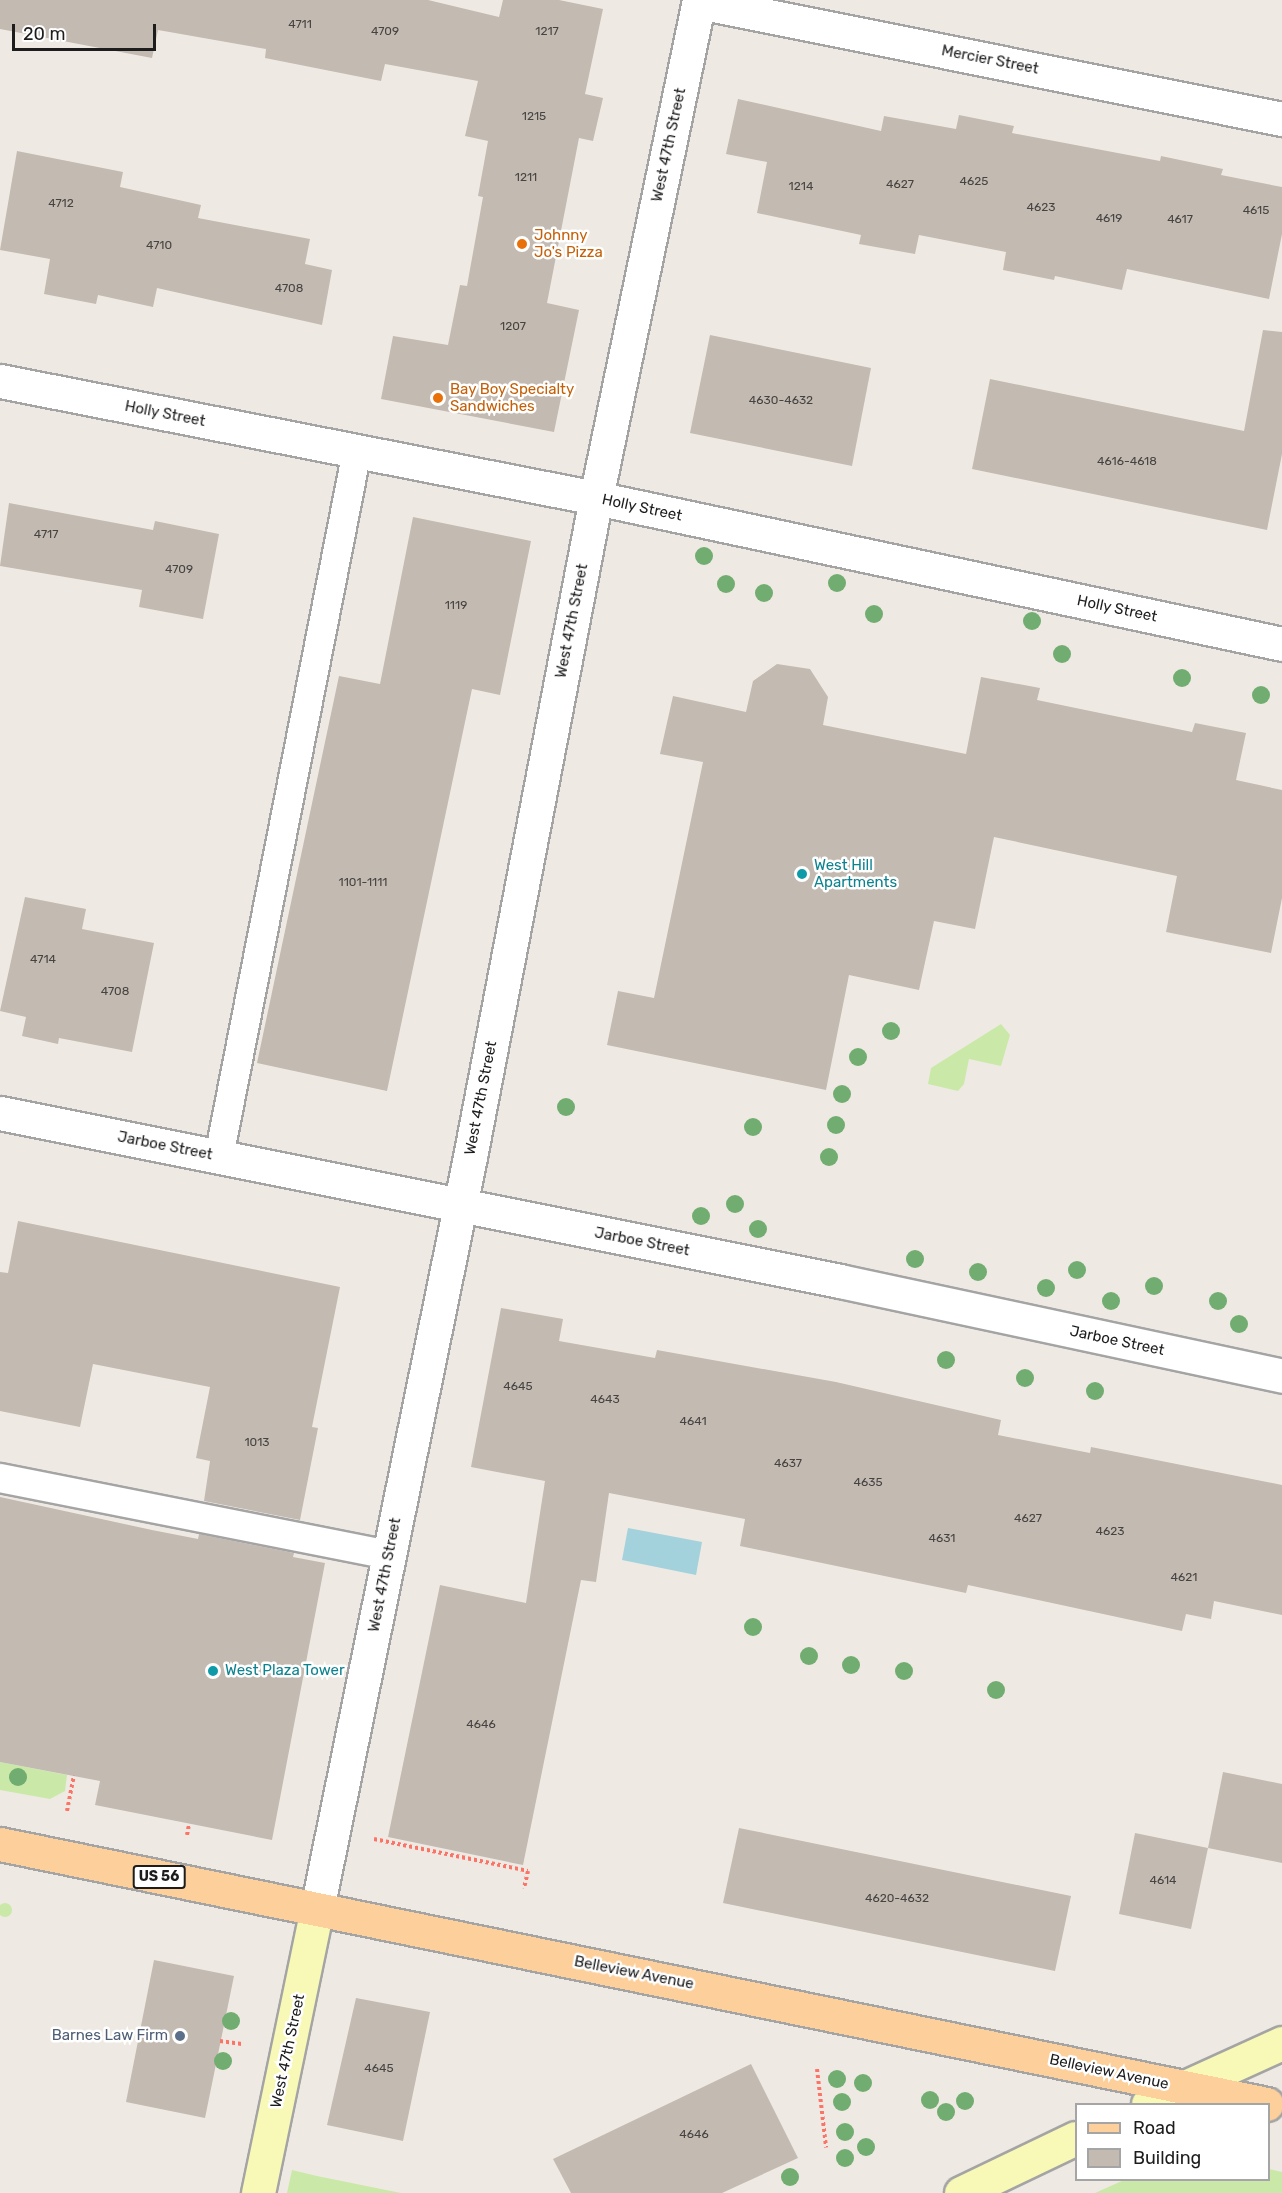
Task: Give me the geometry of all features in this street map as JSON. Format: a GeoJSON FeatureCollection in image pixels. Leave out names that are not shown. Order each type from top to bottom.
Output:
{"type":"FeatureCollection","features":[{"type":"Feature","properties":{"kind":"main road","name":"Belleview Avenue"},"geometry":{"type":"LineString","coordinates":[[0,1844],[1258,2103]]}},
{"type":"Feature","properties":{"kind":"main road","name":"West 47th Street"},"geometry":{"type":"LineString","coordinates":[[258,2193],[317,1909]]}},
{"type":"Feature","properties":{"kind":"main road"},"geometry":{"type":"LineString","coordinates":[[1150,2103],[1282,2043]]}},
{"type":"Feature","properties":{"kind":"main road"},"geometry":{"type":"LineString","coordinates":[[961,2193],[1075,2139]]}},
{"type":"Feature","properties":{"kind":"street","name":"Mercier Street"},"geometry":{"type":"LineString","coordinates":[[699,1],[1282,119]]}},
{"type":"Feature","properties":{"kind":"street","name":"West 47th Street"},"geometry":{"type":"LineString","coordinates":[[317,1909],[390,1555],[596,498],[699,1]]}},
{"type":"Feature","properties":{"kind":"street","name":"Holly Street"},"geometry":{"type":"LineString","coordinates":[[0,381],[596,498],[1282,644]]}},
{"type":"Feature","properties":{"kind":"street","name":"Jarboe Street"},"geometry":{"type":"LineString","coordinates":[[0,1113],[459,1205],[1282,1376]]}},
{"type":"Feature","properties":{"kind":"lane"},"geometry":{"type":"LineString","coordinates":[[219,1157],[357,451]]}},
{"type":"Feature","properties":{"kind":"lane"},"geometry":{"type":"LineString","coordinates":[[0,1478],[390,1555]]}},
{"type":"Feature","properties":{"kind":"path"},"geometry":{"type":"LineString","coordinates":[[66,1811],[74,1776]]}},
{"type":"Feature","properties":{"kind":"path"},"geometry":{"type":"LineString","coordinates":[[187,1835],[189,1825]]}},
{"type":"Feature","properties":{"kind":"path"},"geometry":{"type":"LineString","coordinates":[[374,1839],[528,1871],[524,1889]]}},
{"type":"Feature","properties":{"kind":"path"},"geometry":{"type":"LineString","coordinates":[[220,2041],[242,2044]]}},
{"type":"Feature","properties":{"kind":"path"},"geometry":{"type":"LineString","coordinates":[[817,2069],[826,2147]]}},
{"type":"Feature","properties":{"kind":"green space"},"geometry":{"type":"Polygon","coordinates":[[[1001,1024],[1010,1035],[1001,1066],[969,1059],[964,1084],[958,1091],[928,1084],[931,1068],[1001,1024]]]}},
{"type":"Feature","properties":{"kind":"green space"},"geometry":{"type":"Polygon","coordinates":[[[0,1762],[67,1775],[65,1791],[50,1799],[0,1790],[0,1762]]]}},
{"type":"Feature","properties":{"kind":"green space"},"geometry":{"type":"Polygon","coordinates":[[[5,1903],[11,1907],[10,1915],[5,1917],[0,1915],[0,1905],[5,1903]]]}},
{"type":"Feature","properties":{"kind":"green space"},"geometry":{"type":"Polygon","coordinates":[[[1270,2169],[1282,2172],[1282,2193],[1095,2193],[1122,2181],[1270,2181],[1270,2169]]]}},
{"type":"Feature","properties":{"kind":"green space"},"geometry":{"type":"Polygon","coordinates":[[[292,2170],[317,2176],[401,2193],[287,2193],[292,2170]]]}},
{"type":"Feature","properties":{"kind":"water"},"geometry":{"type":"Polygon","coordinates":[[[628,1528],[702,1542],[696,1575],[622,1560],[628,1528]]]}},
{"type":"Feature","properties":{"kind":"building"},"geometry":{"type":"Polygon","coordinates":[[[0,0],[428,0],[499,17],[503,0],[559,0],[603,9],[585,94],[603,98],[593,141],[579,138],[547,303],[579,310],[554,432],[381,399],[393,336],[448,345],[460,285],[467,286],[483,197],[478,196],[488,141],[465,136],[478,81],[385,64],[381,81],[265,58],[266,49],[158,30],[152,58],[0,29],[0,0]]]}},
{"type":"Feature","properties":{"kind":"building"},"geometry":{"type":"Polygon","coordinates":[[[738,99],[881,131],[884,116],[956,129],[959,115],[1014,126],[1012,133],[1160,161],[1161,156],[1223,169],[1221,175],[1282,187],[1282,234],[1269,299],[1127,269],[1122,290],[1055,276],[1054,280],[1003,270],[1006,252],[919,235],[915,254],[859,244],[861,235],[757,213],[767,162],[726,154],[738,99]]]}},
{"type":"Feature","properties":{"kind":"building"},"geometry":{"type":"Polygon","coordinates":[[[17,151],[123,172],[120,187],[201,205],[198,218],[310,239],[305,264],[332,270],[322,325],[157,288],[153,307],[98,295],[96,304],[44,294],[50,259],[0,250],[17,151]]]}},
{"type":"Feature","properties":{"kind":"building"},"geometry":{"type":"Polygon","coordinates":[[[1263,330],[1282,332],[1282,454],[1267,530],[972,469],[990,379],[1244,431],[1263,330]]]}},
{"type":"Feature","properties":{"kind":"building"},"geometry":{"type":"Polygon","coordinates":[[[710,335],[871,368],[852,466],[690,433],[710,335]]]}},
{"type":"Feature","properties":{"kind":"building"},"geometry":{"type":"Polygon","coordinates":[[[9,503],[153,530],[155,521],[219,534],[203,619],[139,607],[142,590],[0,566],[9,503]]]}},
{"type":"Feature","properties":{"kind":"building"},"geometry":{"type":"Polygon","coordinates":[[[413,517],[531,541],[500,695],[472,689],[387,1091],[257,1063],[339,676],[380,684],[413,517]]]}},
{"type":"Feature","properties":{"kind":"building","name":"West Hill Apartments"},"geometry":{"type":"Polygon","coordinates":[[[777,664],[810,669],[828,697],[823,725],[966,754],[981,677],[1040,688],[1037,700],[1192,732],[1195,723],[1246,733],[1236,780],[1282,790],[1282,898],[1271,953],[1166,932],[1177,876],[994,837],[975,929],[934,921],[919,990],[849,975],[826,1090],[607,1045],[618,991],[654,998],[703,762],[660,754],[673,696],[746,712],[753,681],[777,664]]]}},
{"type":"Feature","properties":{"kind":"building"},"geometry":{"type":"Polygon","coordinates":[[[25,897],[86,909],[82,929],[154,943],[132,1052],[59,1038],[58,1044],[22,1036],[26,1017],[0,1011],[25,897]]]}},
{"type":"Feature","properties":{"kind":"building"},"geometry":{"type":"Polygon","coordinates":[[[18,1221],[340,1287],[312,1427],[318,1428],[300,1520],[204,1501],[210,1461],[196,1458],[210,1387],[93,1364],[80,1427],[0,1411],[0,1272],[8,1273],[18,1221]]]}},
{"type":"Feature","properties":{"kind":"building"},"geometry":{"type":"Polygon","coordinates":[[[501,1308],[563,1319],[559,1341],[655,1358],[657,1350],[836,1382],[1001,1420],[998,1435],[1090,1453],[1091,1447],[1282,1485],[1282,1615],[1214,1601],[1211,1619],[1186,1614],[1182,1631],[968,1585],[966,1593],[740,1546],[745,1519],[609,1493],[596,1582],[581,1580],[523,1865],[388,1837],[440,1585],[526,1603],[545,1481],[471,1467],[501,1308]]]}},
{"type":"Feature","properties":{"kind":"building"},"geometry":{"type":"Polygon","coordinates":[[[0,1497],[198,1539],[199,1534],[294,1553],[293,1557],[325,1563],[272,1840],[95,1805],[100,1781],[0,1762],[0,1497]]]}},
{"type":"Feature","properties":{"kind":"building"},"geometry":{"type":"Polygon","coordinates":[[[1223,1772],[1282,1784],[1282,1863],[1208,1848],[1223,1772]]]}},
{"type":"Feature","properties":{"kind":"building"},"geometry":{"type":"Polygon","coordinates":[[[739,1828],[1071,1896],[1055,1971],[723,1903],[739,1828]]]}},
{"type":"Feature","properties":{"kind":"building"},"geometry":{"type":"Polygon","coordinates":[[[1135,1833],[1208,1848],[1191,1929],[1119,1914],[1135,1833]]]}},
{"type":"Feature","properties":{"kind":"building","name":"Barnes Law Firm"},"geometry":{"type":"Polygon","coordinates":[[[154,1960],[234,1976],[205,2118],[126,2102],[154,1960]]]}},
{"type":"Feature","properties":{"kind":"building"},"geometry":{"type":"Polygon","coordinates":[[[356,1998],[430,2012],[403,2141],[327,2125],[356,1998]]]}},
{"type":"Feature","properties":{"kind":"building"},"geometry":{"type":"Polygon","coordinates":[[[751,2064],[798,2158],[722,2193],[571,2193],[553,2159],[751,2064]]]}},
{"type":"Feature","properties":{"kind":"place","name":"Johnny Jo's Pizza"},"geometry":{"type":"Point","coordinates":[522,244]}},
{"type":"Feature","properties":{"kind":"place","name":"Bay Boy Specialty Sandwiches"},"geometry":{"type":"Point","coordinates":[438,398]}},
{"type":"Feature","properties":{"kind":"place","name":"West Hill Apartments"},"geometry":{"type":"Point","coordinates":[802,874]}},
{"type":"Feature","properties":{"kind":"place","name":"West Plaza Tower"},"geometry":{"type":"Point","coordinates":[213,1671]}},
{"type":"Feature","properties":{"kind":"place","name":"Barnes Law Firm"},"geometry":{"type":"Point","coordinates":[180,2036]}}]}
